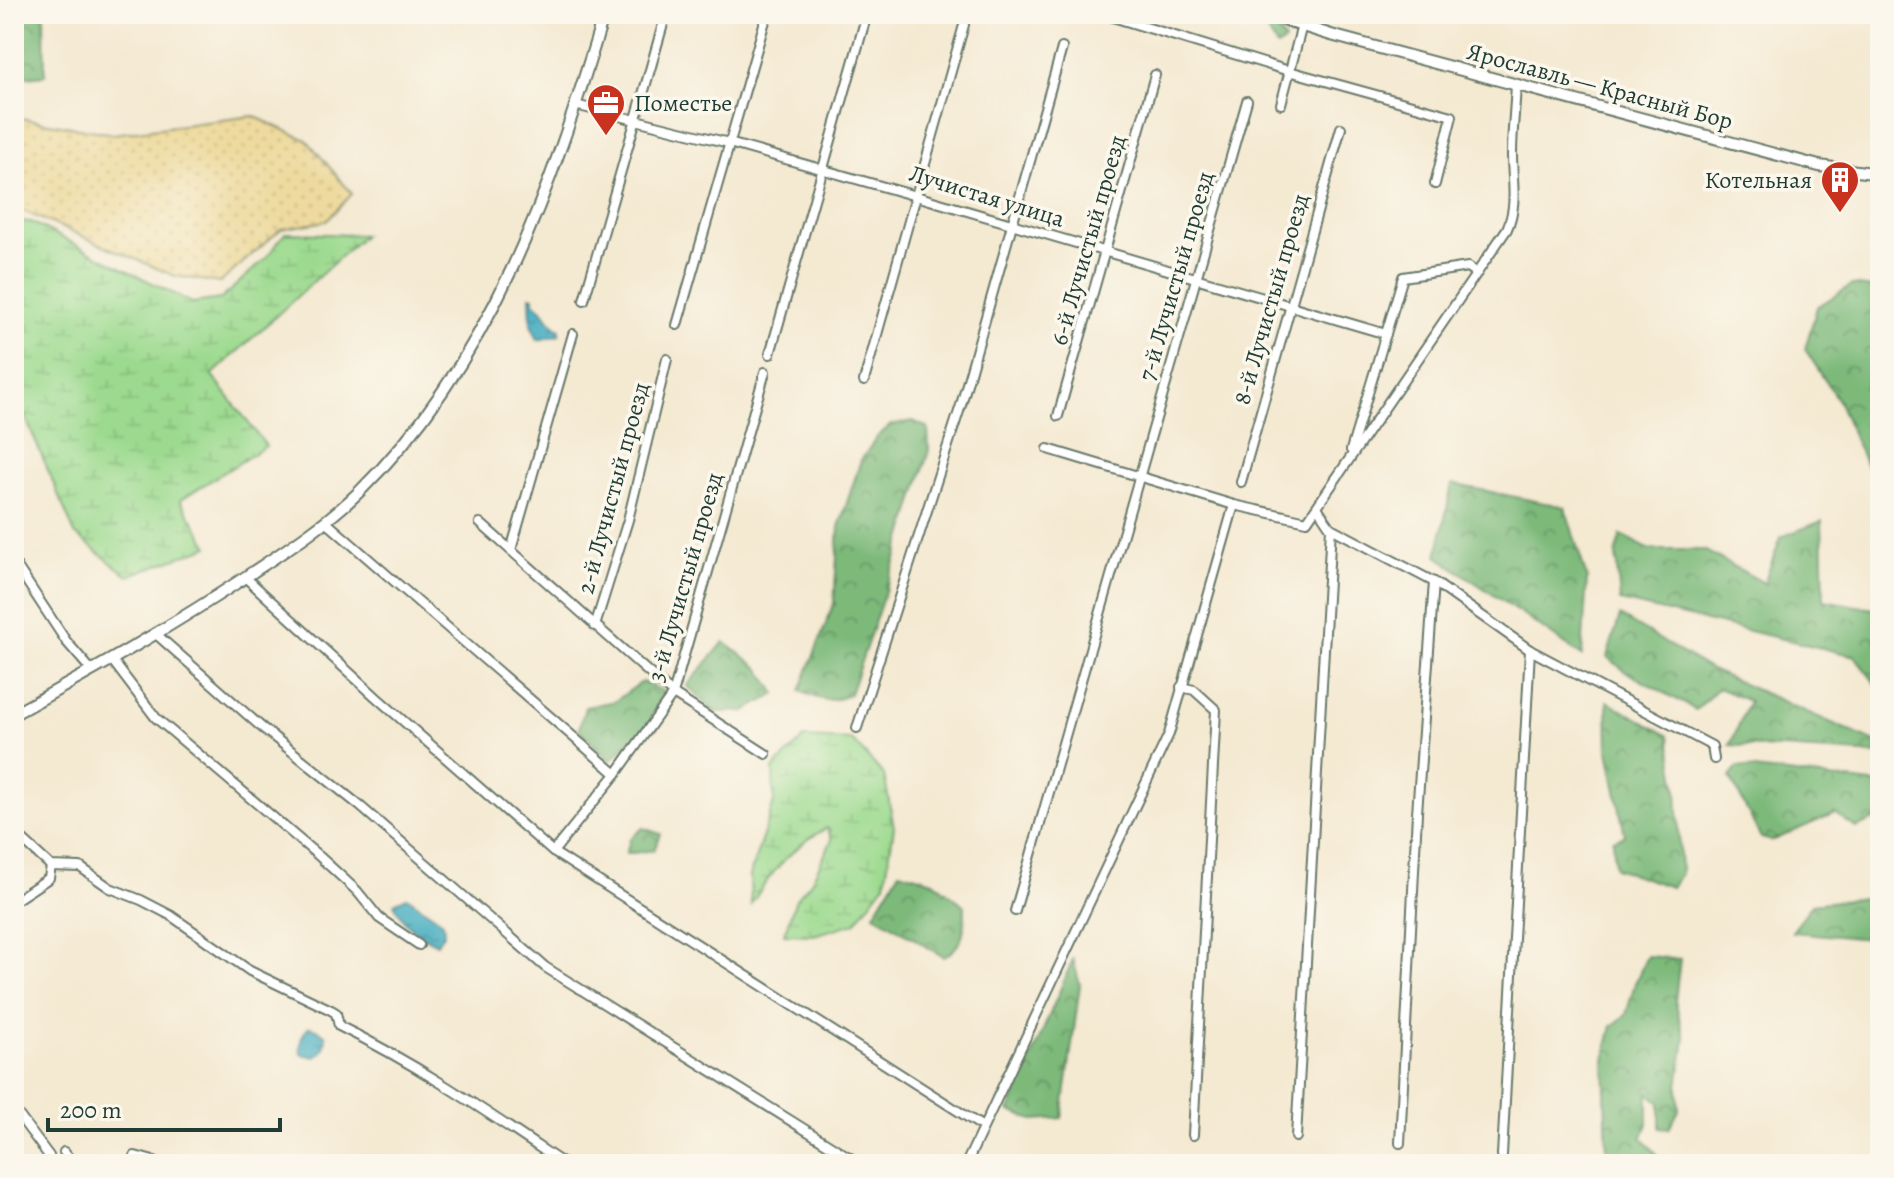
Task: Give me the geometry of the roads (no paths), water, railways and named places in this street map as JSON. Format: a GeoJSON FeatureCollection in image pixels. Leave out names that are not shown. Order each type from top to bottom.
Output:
{"type":"FeatureCollection","features":[{"type":"Feature","properties":{"kind":"street"},"geometry":{"type":"LineString","coordinates":[[14,714],[156,634],[325,521],[359,492],[435,404],[477,340],[530,232],[604,14]]}},
{"type":"Feature","properties":{"kind":"street"},"geometry":{"type":"LineString","coordinates":[[584,300],[666,14]]}},
{"type":"Feature","properties":{"kind":"street"},"geometry":{"type":"LineString","coordinates":[[677,325],[767,14]]}},
{"type":"Feature","properties":{"kind":"street"},"geometry":{"type":"LineString","coordinates":[[770,354],[867,14]]}},
{"type":"Feature","properties":{"kind":"street"},"geometry":{"type":"LineString","coordinates":[[1103,14],[1289,71],[1452,116],[1435,184]]}},
{"type":"Feature","properties":{"kind":"street","name":"Ярославль — Красный Бор"},"geometry":{"type":"LineString","coordinates":[[1265,14],[1304,20],[1516,84],[1819,166],[1880,174]]}},
{"type":"Feature","properties":{"kind":"street"},"geometry":{"type":"LineString","coordinates":[[1281,104],[1304,20]]}},
{"type":"Feature","properties":{"kind":"street"},"geometry":{"type":"LineString","coordinates":[[864,381],[964,25]]}},
{"type":"Feature","properties":{"kind":"street"},"geometry":{"type":"LineString","coordinates":[[857,728],[961,405],[1062,48]]}},
{"type":"Feature","properties":{"kind":"street","name":"6-й Лучистый проезд"},"geometry":{"type":"LineString","coordinates":[[1058,416],[1155,75]]}},
{"type":"Feature","properties":{"kind":"street"},"geometry":{"type":"LineString","coordinates":[[1048,449],[1139,479],[1307,521],[1507,229],[1514,214],[1512,156],[1516,84]]}},
{"type":"Feature","properties":{"kind":"street","name":"7-й Лучистый проезд"},"geometry":{"type":"LineString","coordinates":[[1015,911],[1247,101]]}},
{"type":"Feature","properties":{"kind":"street","name":"Лучистая улица"},"geometry":{"type":"LineString","coordinates":[[575,105],[729,143],[1386,334]]}},
{"type":"Feature","properties":{"kind":"street","name":"8-й Лучистый проезд"},"geometry":{"type":"LineString","coordinates":[[1241,482],[1341,128]]}},
{"type":"Feature","properties":{"kind":"street"},"geometry":{"type":"LineString","coordinates":[[1349,459],[1403,277],[1468,267],[1477,273]]}},
{"type":"Feature","properties":{"kind":"street"},"geometry":{"type":"LineString","coordinates":[[511,550],[573,334]]}},
{"type":"Feature","properties":{"kind":"street","name":"2-й Лучистый проезд"},"geometry":{"type":"LineString","coordinates":[[595,626],[628,520],[667,359]]}},
{"type":"Feature","properties":{"kind":"street","name":"3-й Лучистый проезд"},"geometry":{"type":"LineString","coordinates":[[553,852],[616,774],[673,694],[765,372]]}},
{"type":"Feature","properties":{"kind":"street"},"geometry":{"type":"LineString","coordinates":[[966,1164],[1169,734],[1234,505]]}},
{"type":"Feature","properties":{"kind":"street"},"geometry":{"type":"LineString","coordinates":[[1317,507],[1331,528],[1434,582],[1530,650],[1712,746],[1714,759]]}},
{"type":"Feature","properties":{"kind":"street"},"geometry":{"type":"LineString","coordinates":[[325,521],[616,774]]}},
{"type":"Feature","properties":{"kind":"street"},"geometry":{"type":"LineString","coordinates":[[480,523],[673,694],[766,754]]}},
{"type":"Feature","properties":{"kind":"street"},"geometry":{"type":"LineString","coordinates":[[1296,1137],[1331,528]]}},
{"type":"Feature","properties":{"kind":"street"},"geometry":{"type":"LineString","coordinates":[[14,562],[66,641],[92,671]]}},
{"type":"Feature","properties":{"kind":"street"},"geometry":{"type":"LineString","coordinates":[[245,577],[553,852],[983,1127]]}},
{"type":"Feature","properties":{"kind":"street"},"geometry":{"type":"LineString","coordinates":[[1400,1143],[1417,813],[1434,582]]}},
{"type":"Feature","properties":{"kind":"street"},"geometry":{"type":"LineString","coordinates":[[156,634],[545,967],[860,1164]]}},
{"type":"Feature","properties":{"kind":"street"},"geometry":{"type":"LineString","coordinates":[[1502,1155],[1530,650]]}},
{"type":"Feature","properties":{"kind":"street"},"geometry":{"type":"LineString","coordinates":[[112,660],[156,718],[320,857],[357,891],[379,918],[419,945]]}},
{"type":"Feature","properties":{"kind":"street"},"geometry":{"type":"LineString","coordinates":[[1181,687],[1194,690],[1216,710],[1193,1135]]}},
{"type":"Feature","properties":{"kind":"street"},"geometry":{"type":"LineString","coordinates":[[14,832],[51,866],[80,867],[110,888],[170,915],[250,971],[336,1013],[339,1026],[385,1048],[564,1164]]}},
{"type":"Feature","properties":{"kind":"street"},"geometry":{"type":"LineString","coordinates":[[14,901],[49,878],[51,866]]}},
{"type":"Feature","properties":{"kind":"street"},"geometry":{"type":"LineString","coordinates":[[14,1109],[49,1156]]}},
{"type":"Feature","properties":{"kind":"street"},"geometry":{"type":"LineString","coordinates":[[64,1152],[74,1164]]}},
{"type":"Feature","properties":{"kind":"street"},"geometry":{"type":"LineString","coordinates":[[135,1156],[164,1164]]}},
{"type":"Feature","properties":{"kind":"water"},"geometry":{"type":"Polygon","coordinates":[[[530,296],[560,329],[559,335],[538,340],[531,325],[530,296]]]}},
{"type":"Feature","properties":{"kind":"water"},"geometry":{"type":"Polygon","coordinates":[[[407,897],[443,922],[444,932],[437,944],[417,932],[401,917],[394,903],[407,897]]]}},
{"type":"Feature","properties":{"kind":"water"},"geometry":{"type":"Polygon","coordinates":[[[309,1027],[326,1036],[323,1051],[315,1057],[301,1054],[301,1039],[309,1027]]]}},
{"type":"Feature","properties":{"kind":"place","name":"Поместье"},"geometry":{"type":"Point","coordinates":[606,137]}},
{"type":"Feature","properties":{"kind":"place","name":"Котельная"},"geometry":{"type":"Point","coordinates":[1840,214]}}]}
